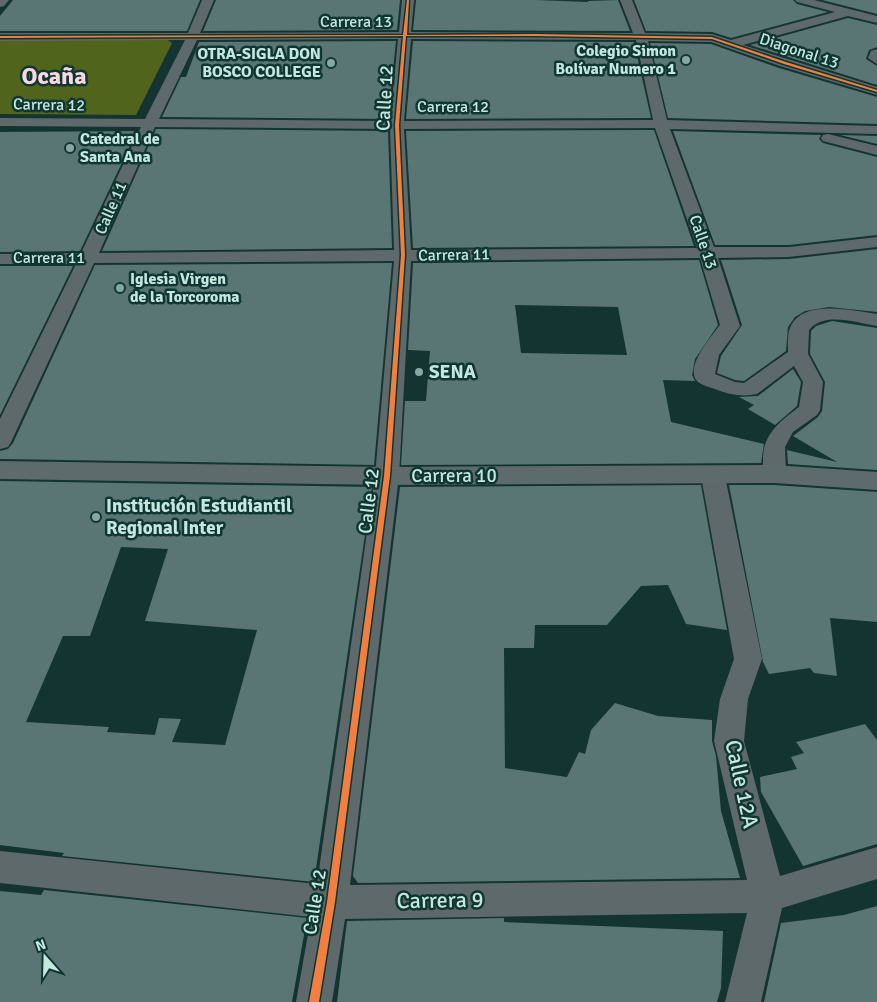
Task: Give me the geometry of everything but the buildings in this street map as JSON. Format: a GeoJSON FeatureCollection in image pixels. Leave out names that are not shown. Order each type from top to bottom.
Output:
{"type":"FeatureCollection","features":[{"type":"Feature","properties":{"kind":"street"},"geometry":{"type":"LineString","coordinates":[[0,4],[3,0]]}},
{"type":"Feature","properties":{"kind":"street","name":"Calle 11"},"geometry":{"type":"LineString","coordinates":[[0,442],[89,258],[150,124],[194,36],[208,0]]}},
{"type":"Feature","properties":{"kind":"street","name":"Calle 12"},"geometry":{"type":"LineString","coordinates":[[314,1002],[331,902],[388,476],[403,255],[397,125],[408,0]]}},
{"type":"Feature","properties":{"kind":"street","name":"Calle 13"},"geometry":{"type":"LineString","coordinates":[[626,0],[641,37],[661,124],[707,252],[730,326],[711,350],[704,364],[705,377],[728,387],[742,390],[750,389],[798,354]]}},
{"type":"Feature","properties":{"kind":"street"},"geometry":{"type":"LineString","coordinates":[[801,0],[830,3],[850,12],[877,20]]}},
{"type":"Feature","properties":{"kind":"street"},"geometry":{"type":"LineString","coordinates":[[732,44],[850,12]]}},
{"type":"Feature","properties":{"kind":"street","name":"Carrera 13"},"geometry":{"type":"LineString","coordinates":[[0,37],[404,35],[712,38]]}},
{"type":"Feature","properties":{"kind":"street","name":"Diagonal 13"},"geometry":{"type":"LineString","coordinates":[[712,38],[877,91]]}},
{"type":"Feature","properties":{"kind":"street"},"geometry":{"type":"LineString","coordinates":[[877,53],[874,58],[877,60]]}},
{"type":"Feature","properties":{"kind":"street","name":"Carrera 12"},"geometry":{"type":"LineString","coordinates":[[0,122],[397,125],[661,124],[877,130]]}},
{"type":"Feature","properties":{"kind":"street"},"geometry":{"type":"LineString","coordinates":[[805,128],[828,138],[877,151]]}},
{"type":"Feature","properties":{"kind":"street","name":"Carrera 11"},"geometry":{"type":"LineString","coordinates":[[0,259],[788,252],[877,242]]}},
{"type":"Feature","properties":{"kind":"street"},"geometry":{"type":"LineString","coordinates":[[774,474],[774,447],[785,428],[809,410],[813,382],[798,354],[799,329],[805,322],[818,315],[839,314],[877,320]]}},
{"type":"Feature","properties":{"kind":"street","name":"Carrera 10"},"geometry":{"type":"LineString","coordinates":[[0,470],[388,476],[714,476],[774,474],[877,482]]}},
{"type":"Feature","properties":{"kind":"street","name":"Calle 12A"},"geometry":{"type":"LineString","coordinates":[[714,476],[748,659],[734,700],[729,741],[768,896],[743,1002]]}},
{"type":"Feature","properties":{"kind":"street","name":"Carrera 9"},"geometry":{"type":"LineString","coordinates":[[0,867],[331,902],[768,896],[877,863]]}},
{"type":"Feature","properties":{"kind":"green space"},"geometry":{"type":"Polygon","coordinates":[[[156,38],[168,40],[172,43],[136,115],[0,114],[0,40],[156,38]]]}},
{"type":"Feature","properties":{"kind":"cycle path"},"geometry":{"type":"LineString","coordinates":[[314,1002],[331,902],[387,476],[403,255],[397,125],[408,0]]}},
{"type":"Feature","properties":{"kind":"cycle path"},"geometry":{"type":"LineString","coordinates":[[0,37],[535,35],[712,38],[877,91]]}},
{"type":"Feature","properties":{"kind":"place","name":"Colegio Simon Bolívar Numero 1"},"geometry":{"type":"Point","coordinates":[686,60]}},
{"type":"Feature","properties":{"kind":"place","name":"OTRA-SIGLA DON BOSCO COLLEGE"},"geometry":{"type":"Point","coordinates":[331,63]}},
{"type":"Feature","properties":{"kind":"place","name":"Catedral de Santa Ana"},"geometry":{"type":"Point","coordinates":[70,148]}},
{"type":"Feature","properties":{"kind":"place","name":"Iglesia Virgen de la Torcoroma"},"geometry":{"type":"Point","coordinates":[120,288]}},
{"type":"Feature","properties":{"kind":"place","name":"SENA"},"geometry":{"type":"Point","coordinates":[419,372]}},
{"type":"Feature","properties":{"kind":"place","name":"Institución Estudiantil Regional Inter"},"geometry":{"type":"Point","coordinates":[96,517]}},
{"type":"Feature","properties":{"kind":"district","name":"Ocaña"},"geometry":{"type":"Point","coordinates":[54,76]}}]}
